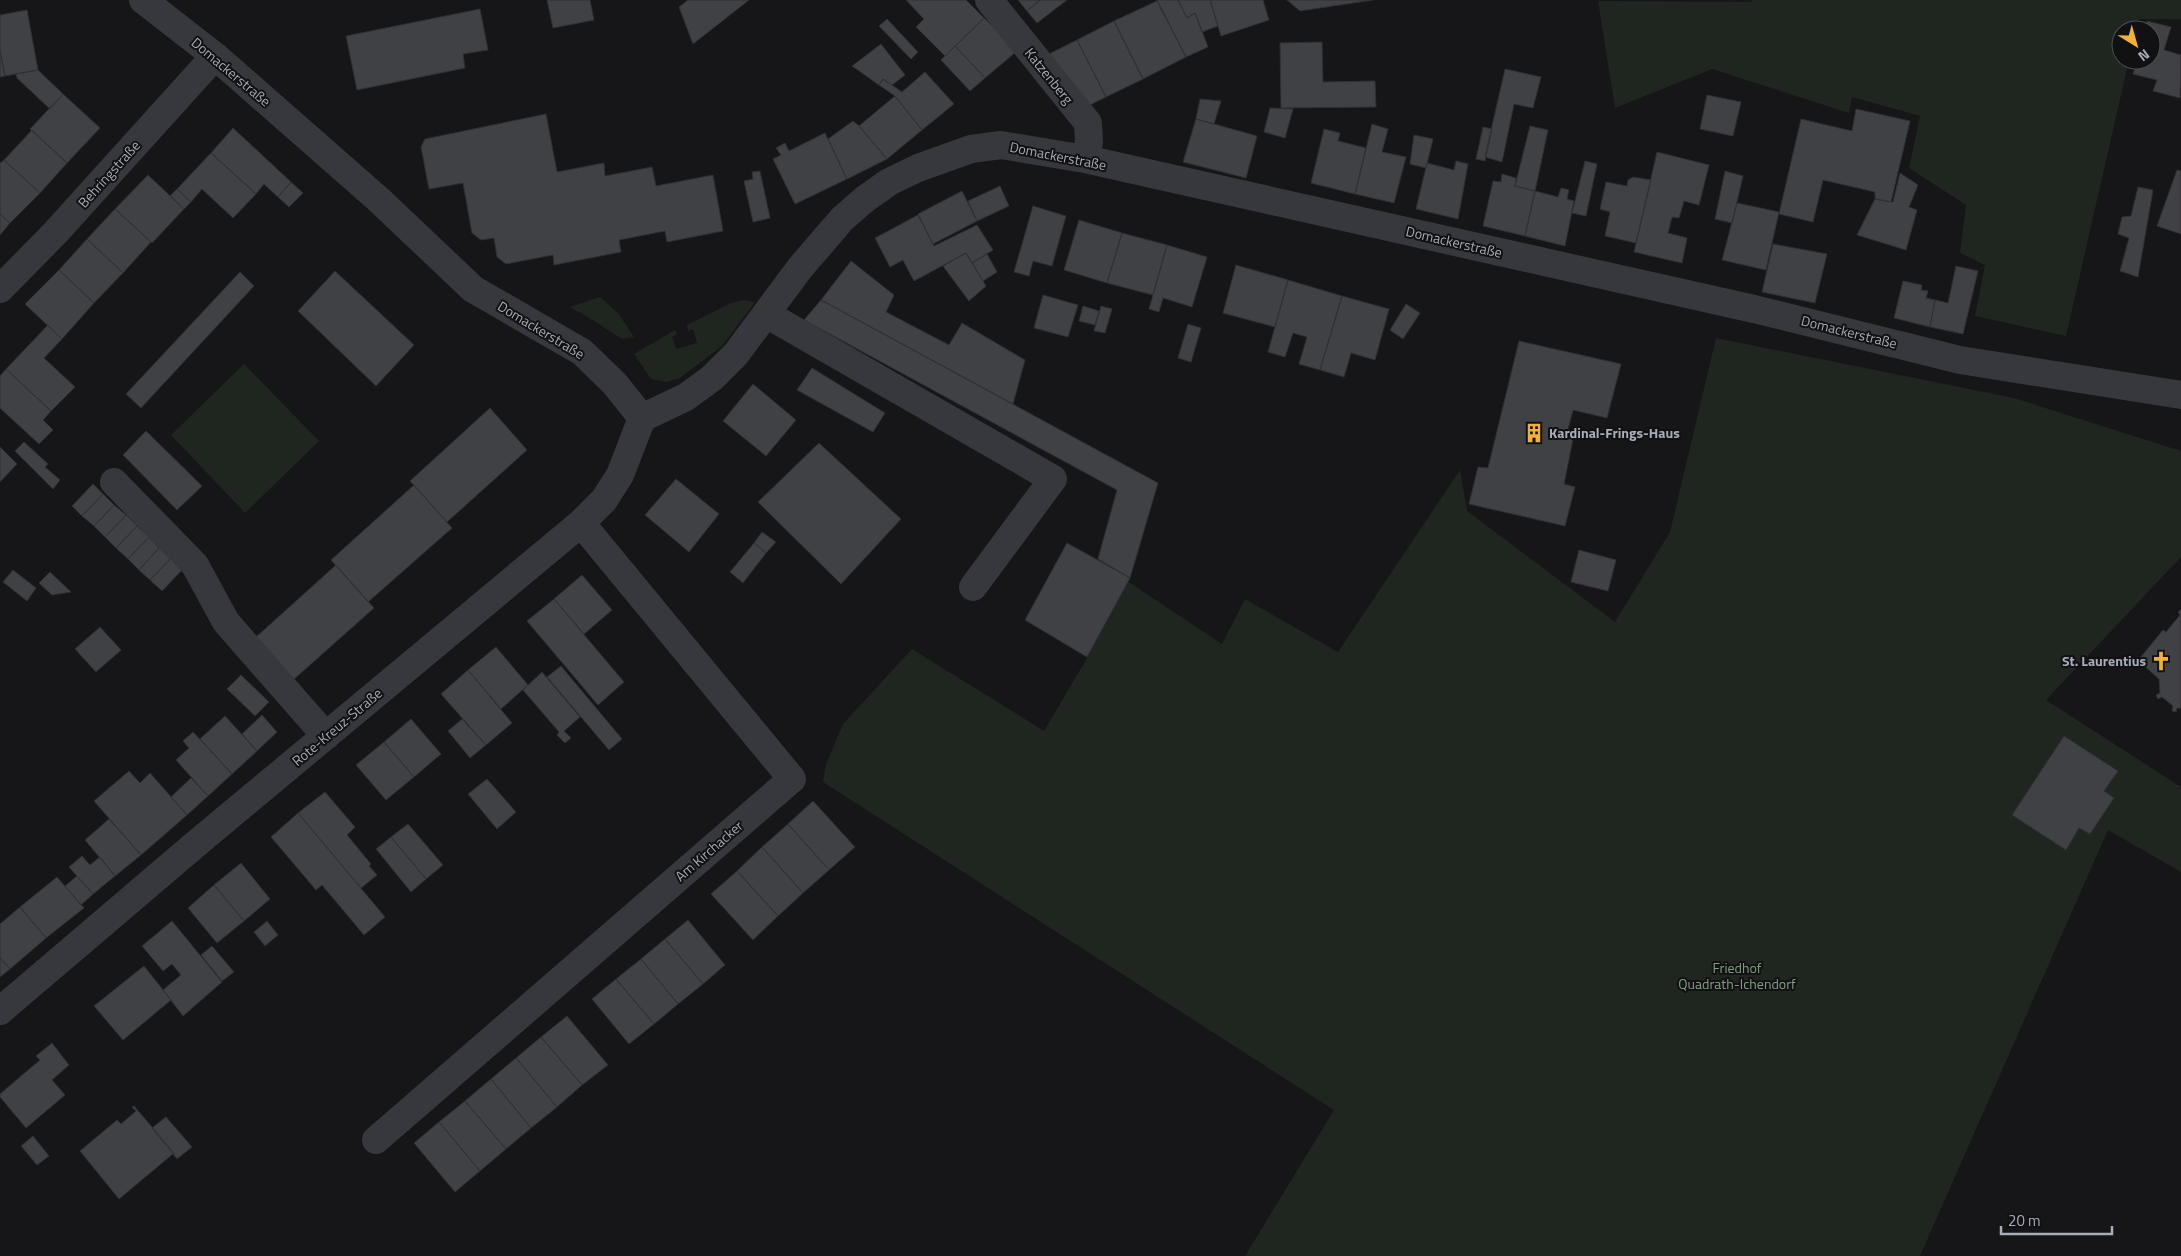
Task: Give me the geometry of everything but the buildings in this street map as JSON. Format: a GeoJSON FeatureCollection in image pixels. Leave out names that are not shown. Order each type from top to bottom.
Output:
{"type":"FeatureCollection","features":[{"type":"Feature","properties":{"kind":"street","name":"Domackerstraße"},"geometry":{"type":"LineString","coordinates":[[143,0],[216,56],[378,199],[473,289],[582,352],[615,384],[642,418],[686,397],[712,378],[736,354],[800,268],[842,219],[889,182],[918,168],[971,148],[1001,145],[1085,160],[1754,309],[1960,360],[2181,395]]}},
{"type":"Feature","properties":{"kind":"street","name":"Katzenberg"},"geometry":{"type":"LineString","coordinates":[[988,0],[1088,123],[1089,142],[1085,160]]}},
{"type":"Feature","properties":{"kind":"street","name":"Behringstraße"},"geometry":{"type":"LineString","coordinates":[[0,289],[56,232],[216,56]]}},
{"type":"Feature","properties":{"kind":"street"},"geometry":{"type":"LineString","coordinates":[[766,314],[1053,479],[973,587]]}},
{"type":"Feature","properties":{"kind":"street","name":"Rote-Kreuz-Straße"},"geometry":{"type":"LineString","coordinates":[[0,1012],[197,843],[581,523],[604,500],[620,475],[642,418]]}},
{"type":"Feature","properties":{"kind":"street"},"geometry":{"type":"LineString","coordinates":[[114,482],[195,565],[226,622],[326,736]]}},
{"type":"Feature","properties":{"kind":"street","name":"Am Kirchacker"},"geometry":{"type":"LineString","coordinates":[[376,1140],[792,779],[581,523]]}},
{"type":"Feature","properties":{"kind":"green space"},"geometry":{"type":"Polygon","coordinates":[[[1753,0],[2181,0],[2181,19],[2111,20],[2111,70],[2127,70],[2066,336],[1975,316],[1985,265],[1960,253],[1966,205],[1909,168],[1920,116],[1852,97],[1849,113],[1712,69],[1615,108],[1598,1],[1751,2],[1753,0]]]}},
{"type":"Feature","properties":{"kind":"green space"},"geometry":{"type":"Polygon","coordinates":[[[600,297],[618,313],[634,337],[622,339],[570,307],[600,297]]]}},
{"type":"Feature","properties":{"kind":"green space"},"geometry":{"type":"Polygon","coordinates":[[[743,300],[755,302],[722,346],[680,378],[667,382],[651,379],[634,354],[675,330],[677,334],[672,337],[676,349],[697,343],[693,329],[688,331],[687,325],[731,303],[743,300]]]}},
{"type":"Feature","properties":{"kind":"green space","name":"Friedhof Quadrath-Ichendorf"},"geometry":{"type":"Polygon","coordinates":[[[1716,338],[2014,398],[2181,451],[2181,557],[2046,700],[2181,787],[2181,872],[2108,830],[1920,1256],[1245,1256],[1334,1110],[823,782],[826,764],[843,724],[912,649],[1044,731],[1087,658],[1127,581],[1222,644],[1245,599],[1338,652],[1460,470],[1467,511],[1615,622],[1670,532],[1716,338]]]}},
{"type":"Feature","properties":{"kind":"green space"},"geometry":{"type":"Polygon","coordinates":[[[244,364],[319,441],[245,513],[171,435],[244,364]]]}},
{"type":"Feature","properties":{"kind":"place","name":"Kardinal-Frings-Haus"},"geometry":{"type":"Point","coordinates":[1534,433]}},
{"type":"Feature","properties":{"kind":"place","name":"St. Laurentius"},"geometry":{"type":"Point","coordinates":[2161,661]}}]}
